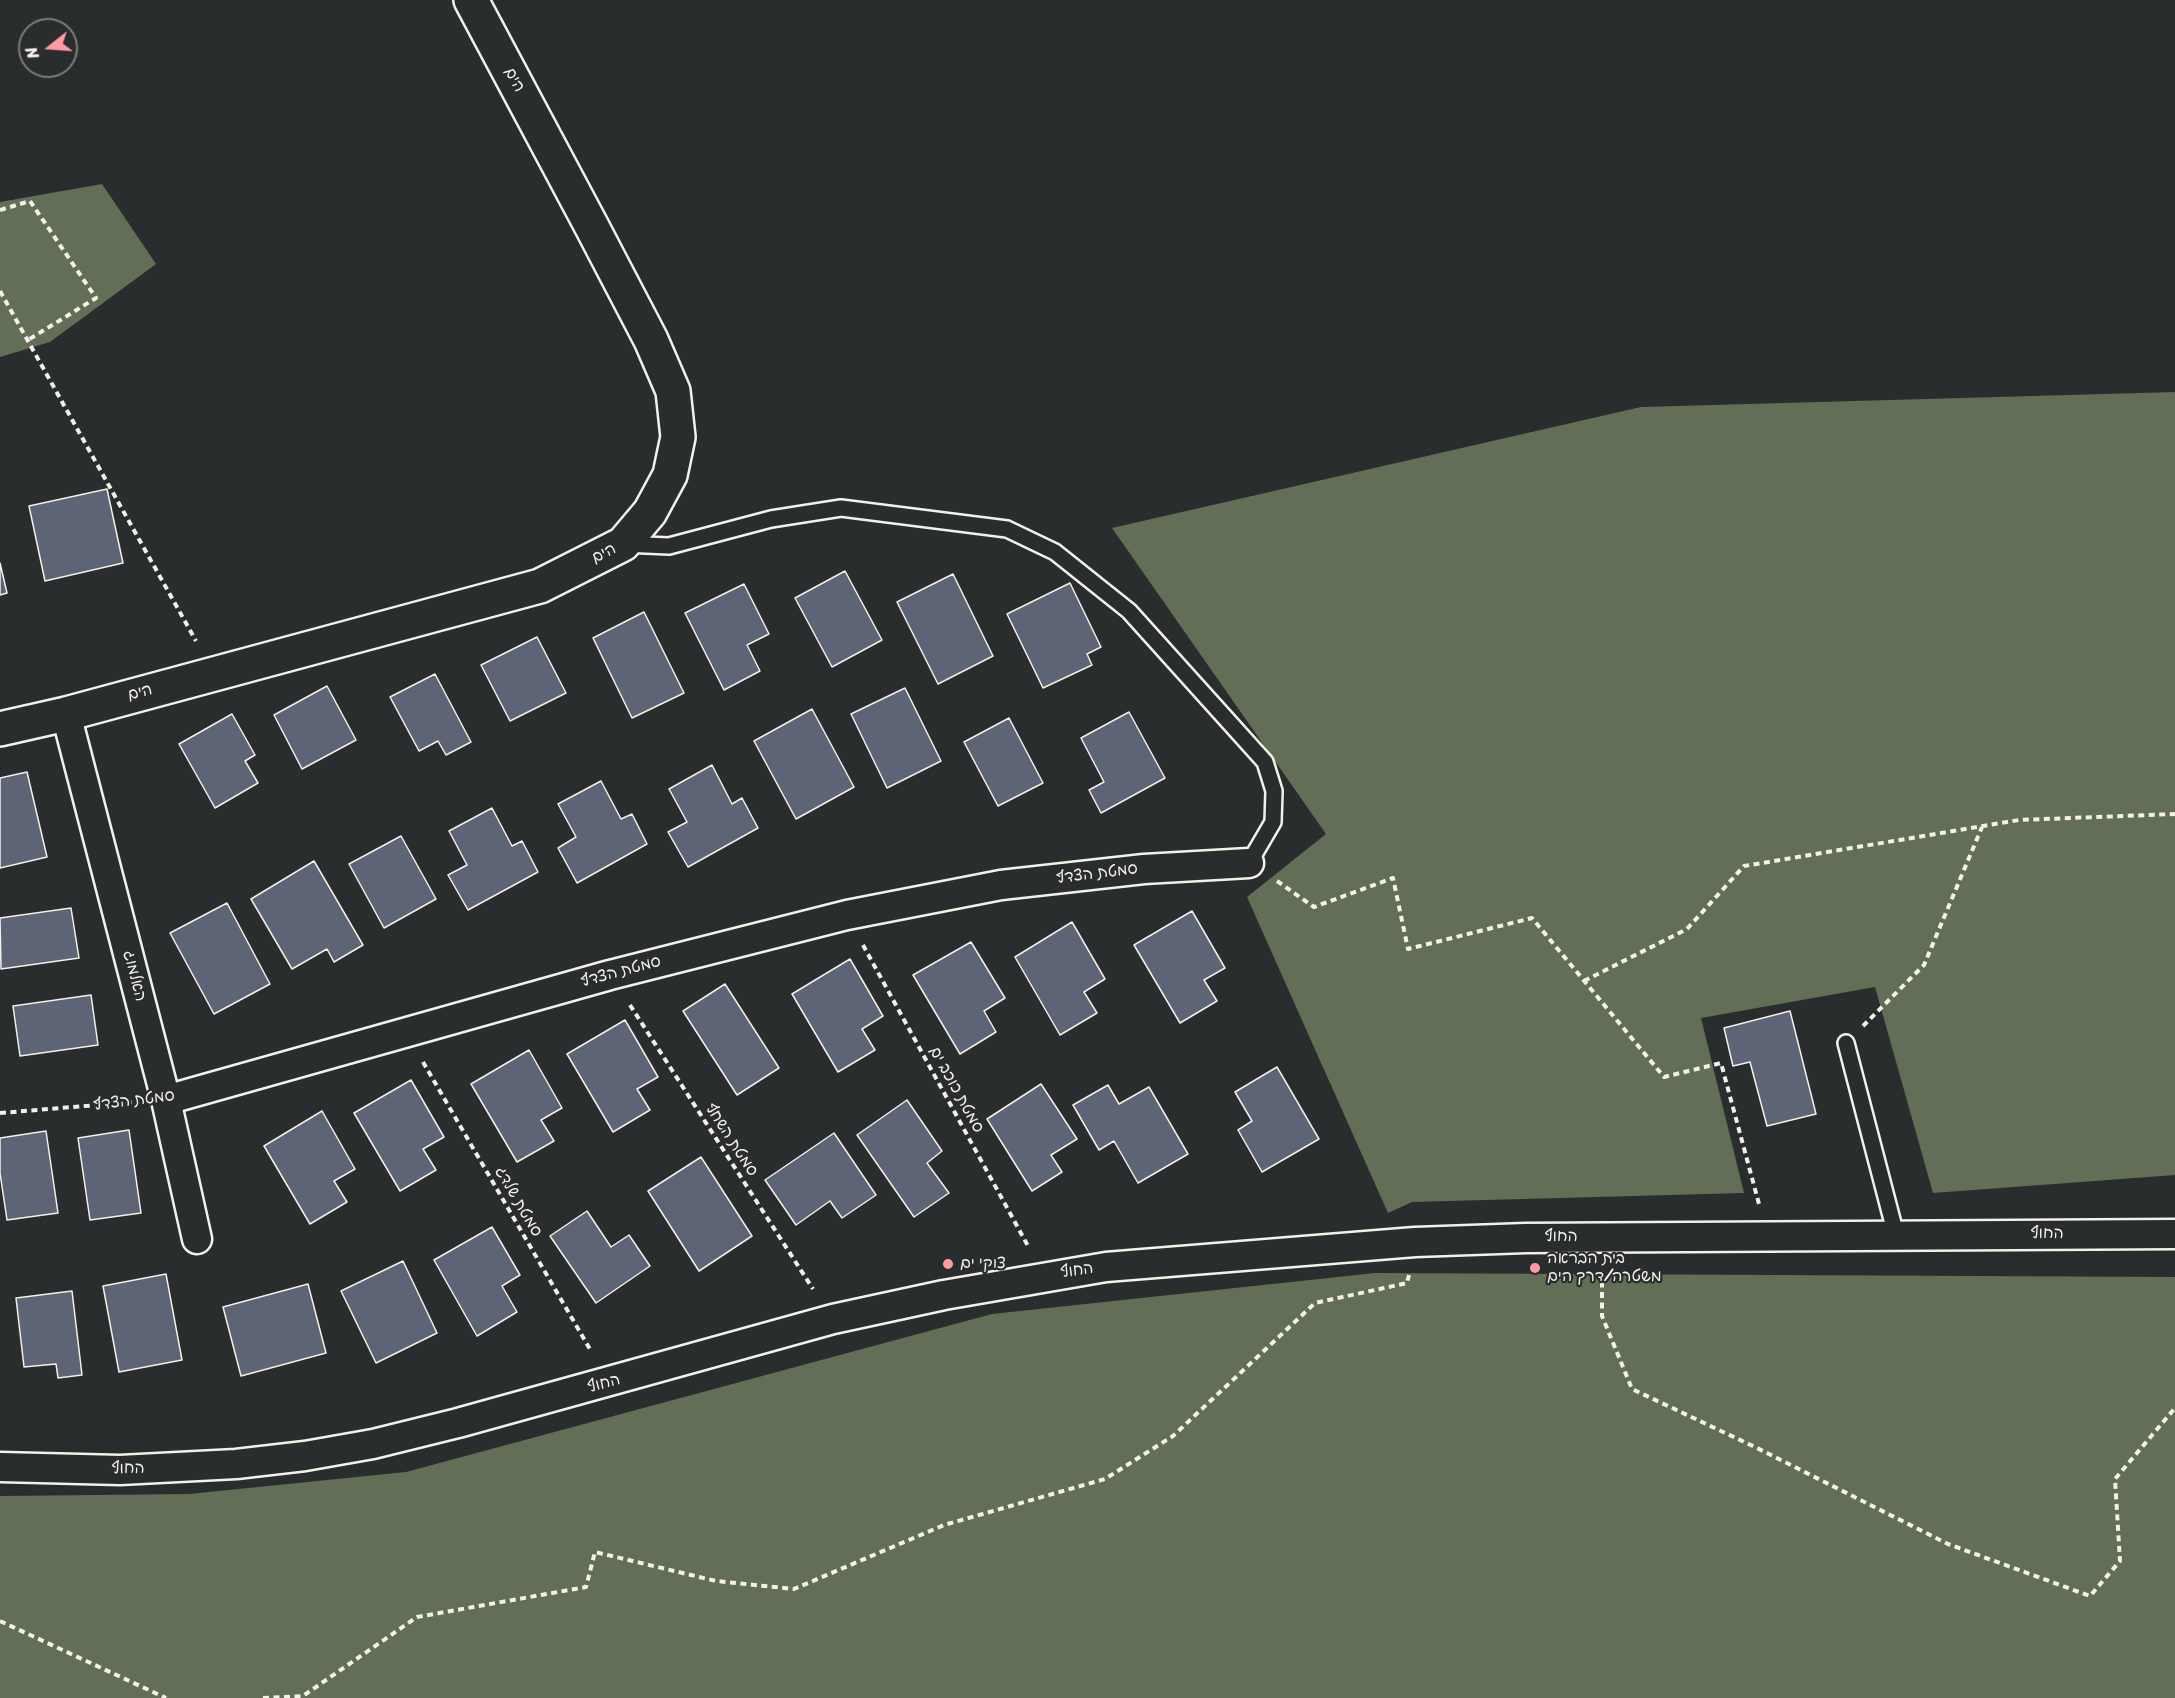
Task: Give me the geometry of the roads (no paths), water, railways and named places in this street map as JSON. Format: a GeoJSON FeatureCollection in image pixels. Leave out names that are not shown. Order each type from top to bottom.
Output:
{"type":"FeatureCollection","features":[{"type":"Feature","properties":{"kind":"street","name":"הים"},"geometry":{"type":"LineString","coordinates":[[0,729],[66,714],[540,586],[623,544],[650,512],[670,475],[678,437],[673,391],[651,340],[471,0]]}},
{"type":"Feature","properties":{"kind":"street","name":"האלמוג"},"geometry":{"type":"LineString","coordinates":[[66,714],[166,1100],[197,1239]]}},
{"type":"Feature","properties":{"kind":"street","name":"סמטת הצדף"},"geometry":{"type":"LineString","coordinates":[[166,1100],[610,975],[847,915],[1002,885],[1144,869],[1249,863]]}},
{"type":"Feature","properties":{"kind":"street","name":"החוף"},"geometry":{"type":"LineString","coordinates":[[0,1467],[120,1470],[236,1464],[305,1456],[458,1423],[610,1383],[833,1319],[1044,1276],[1106,1267],[1415,1242],[1602,1237],[2175,1234]]}},
{"type":"Feature","properties":{"kind":"lane"},"geometry":{"type":"LineString","coordinates":[[623,544],[669,546],[771,519],[841,508],[1007,530],[1055,552],[1129,611],[1265,762],[1274,791],[1273,822],[1249,863]]}},
{"type":"Feature","properties":{"kind":"lane"},"geometry":{"type":"LineString","coordinates":[[1846,1043],[1896,1235]]}},
{"type":"Feature","properties":{"kind":"place","name":"צוקי ים"},"geometry":{"type":"Point","coordinates":[948,1264]}},
{"type":"Feature","properties":{"kind":"place","name":"בית הבראה משטרה/דרך הים"},"geometry":{"type":"Point","coordinates":[1535,1268]}}]}
